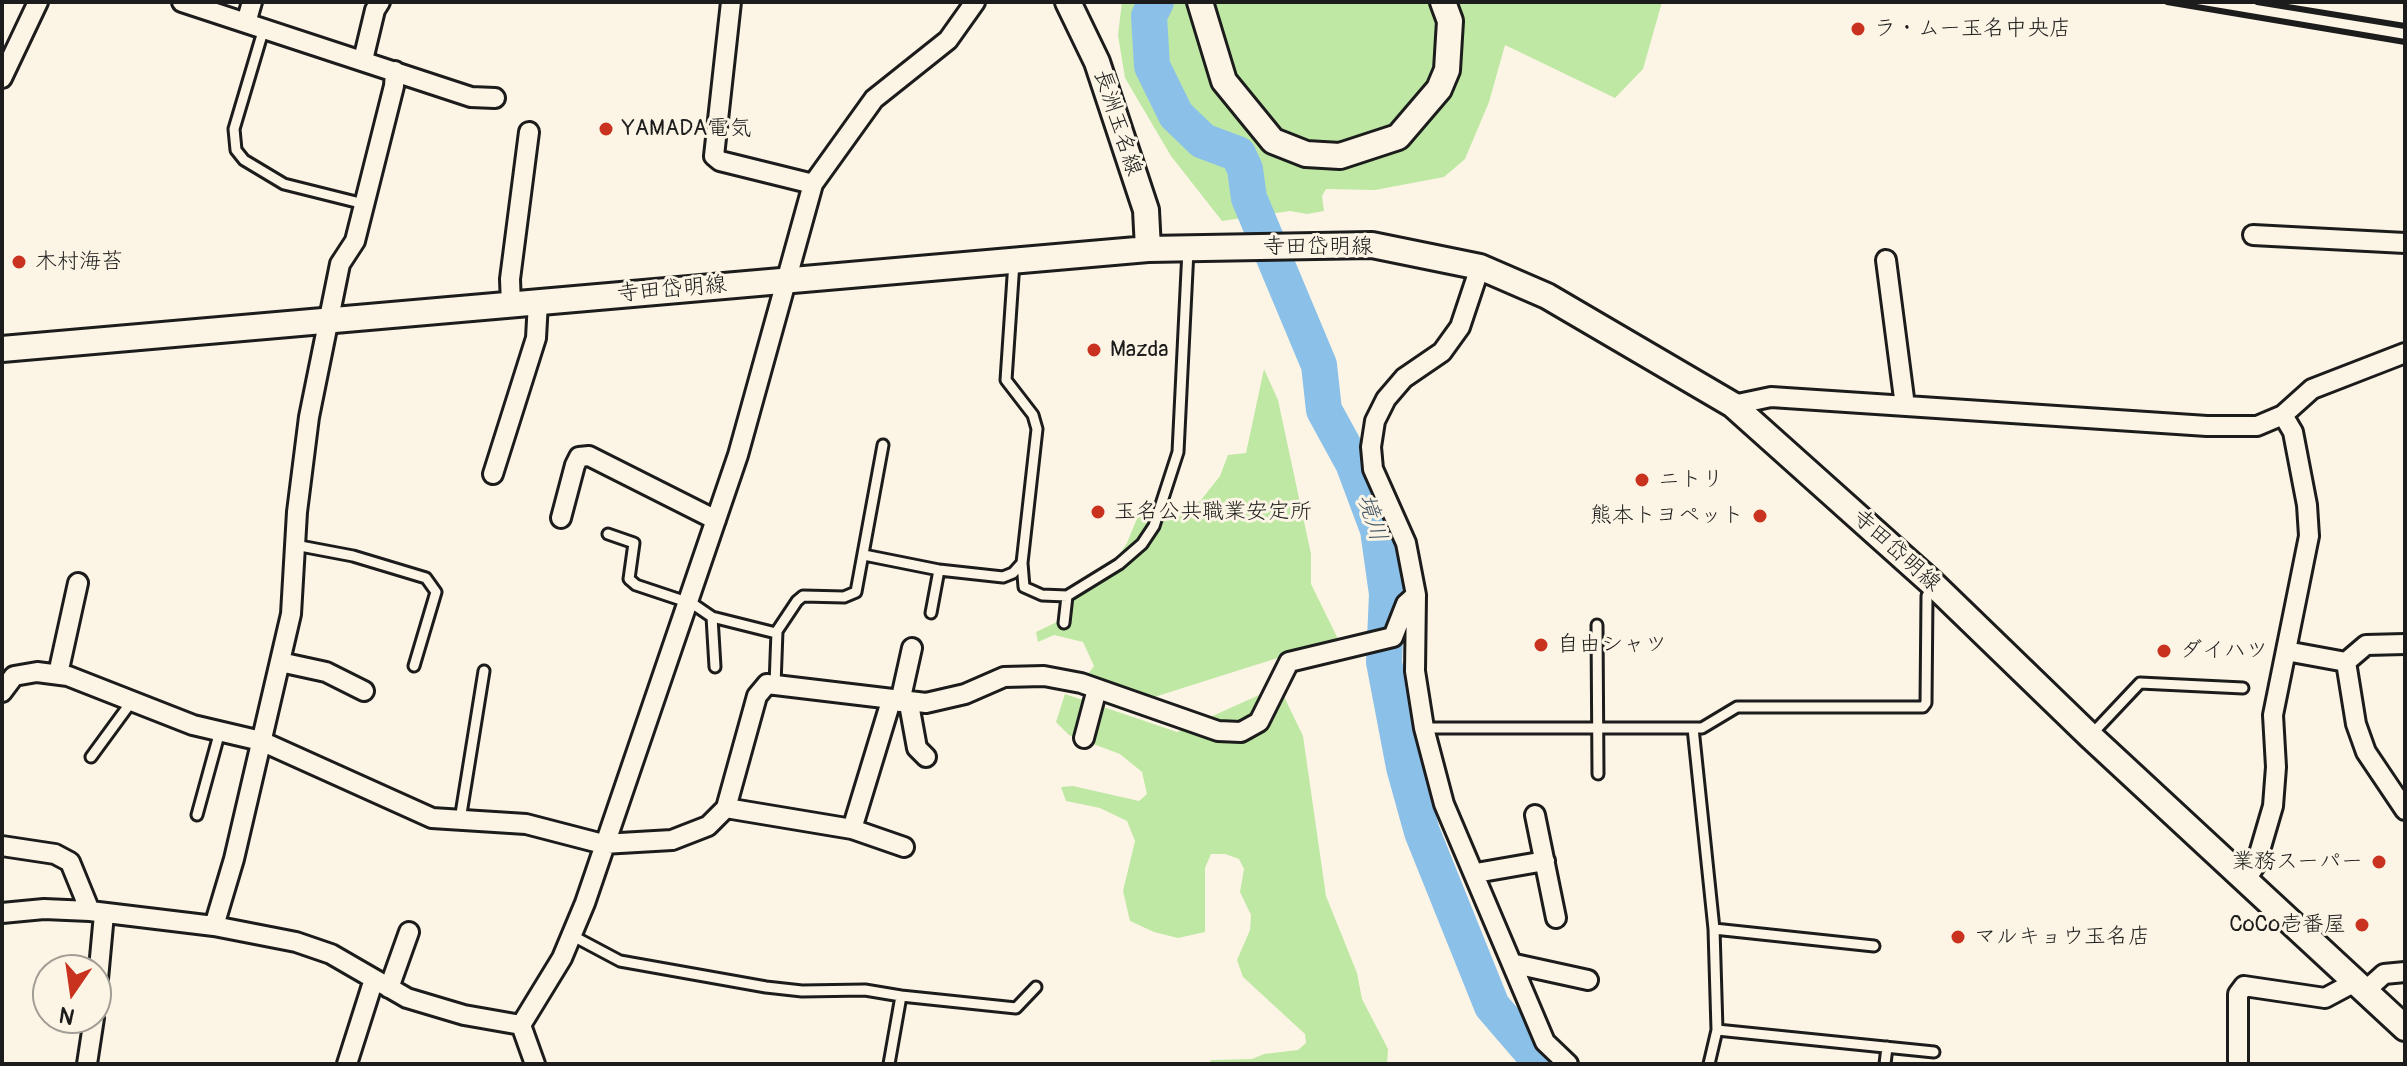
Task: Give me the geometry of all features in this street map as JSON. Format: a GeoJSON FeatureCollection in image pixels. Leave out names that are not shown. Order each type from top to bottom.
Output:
{"type":"FeatureCollection","features":[{"type":"Feature","properties":{"kind":"main road","name":"長洲玉名線"},"geometry":{"type":"LineString","coordinates":[[1068,2],[1097,62],[1146,210],[1148,249]]}},
{"type":"Feature","properties":{"kind":"main road"},"geometry":{"type":"LineString","coordinates":[[1200,2],[1224,81],[1273,141],[1306,154],[1340,156],[1398,137],[1439,89],[1447,70],[1450,21],[1443,2]]}},
{"type":"Feature","properties":{"kind":"main road","name":"寺田岱明線"},"geometry":{"type":"LineString","coordinates":[[2,349],[1148,249],[1293,244],[1372,245],[1480,267],[1547,296],[1733,405],[1933,584],[2090,736],[2405,1028]]}},
{"type":"Feature","properties":{"kind":"street"},"geometry":{"type":"LineString","coordinates":[[2,78],[38,2]]}},
{"type":"Feature","properties":{"kind":"street"},"geometry":{"type":"LineString","coordinates":[[182,2],[471,97],[495,98]]}},
{"type":"Feature","properties":{"kind":"street"},"geometry":{"type":"LineString","coordinates":[[252,2],[255,26]]}},
{"type":"Feature","properties":{"kind":"street"},"geometry":{"type":"LineString","coordinates":[[363,60],[375,10],[380,2]]}},
{"type":"Feature","properties":{"kind":"street"},"geometry":{"type":"LineString","coordinates":[[731,2],[714,156],[720,161],[813,184]]}},
{"type":"Feature","properties":{"kind":"street"},"geometry":{"type":"LineString","coordinates":[[521,1025],[573,936],[742,441],[813,184],[874,99],[948,40],[975,2]]}},
{"type":"Feature","properties":{"kind":"street"},"geometry":{"type":"LineString","coordinates":[[214,926],[291,614],[309,417],[340,264],[355,241],[395,71]]}},
{"type":"Feature","properties":{"kind":"street"},"geometry":{"type":"LineString","coordinates":[[511,305],[510,279],[529,132]]}},
{"type":"Feature","properties":{"kind":"street"},"geometry":{"type":"LineString","coordinates":[[2253,235],[2405,243]]}},
{"type":"Feature","properties":{"kind":"street"},"geometry":{"type":"LineString","coordinates":[[1886,260],[1905,406]]}},
{"type":"Feature","properties":{"kind":"street"},"geometry":{"type":"LineString","coordinates":[[1480,267],[1460,327],[1442,352],[1404,378],[1375,421],[1371,447],[1373,469],[1406,543],[1416,595],[1418,627],[1415,671],[1424,728],[1444,804],[1515,964],[1545,1042],[1568,1064]]}},
{"type":"Feature","properties":{"kind":"street"},"geometry":{"type":"LineString","coordinates":[[493,474],[536,338],[538,302]]}},
{"type":"Feature","properties":{"kind":"street"},"geometry":{"type":"LineString","coordinates":[[1733,405],[1771,397],[2207,426],[2257,426],[2283,415],[2312,389],[2405,353]]}},
{"type":"Feature","properties":{"kind":"street"},"geometry":{"type":"LineString","coordinates":[[2246,880],[2256,864],[2273,806],[2276,767],[2273,715],[2309,536],[2307,505],[2293,432],[2283,415]]}},
{"type":"Feature","properties":{"kind":"street"},"geometry":{"type":"LineString","coordinates":[[561,518],[575,465],[579,457],[589,456],[716,520]]}},
{"type":"Feature","properties":{"kind":"street"},"geometry":{"type":"LineString","coordinates":[[58,674],[78,583]]}},
{"type":"Feature","properties":{"kind":"street"},"geometry":{"type":"LineString","coordinates":[[2,692],[14,676],[37,672],[58,674],[193,725],[261,741],[432,818],[526,824],[603,844],[672,840],[708,826],[726,808],[757,696],[767,684],[900,702],[965,694],[1015,675],[1044,676],[1097,689],[1218,731],[1241,732],[1259,722],[1289,662],[1393,637],[1406,604],[1416,595]]}},
{"type":"Feature","properties":{"kind":"street"},"geometry":{"type":"LineString","coordinates":[[2346,662],[2366,645],[2405,644]]}},
{"type":"Feature","properties":{"kind":"street"},"geometry":{"type":"LineString","coordinates":[[852,829],[900,702],[912,648]]}},
{"type":"Feature","properties":{"kind":"street"},"geometry":{"type":"LineString","coordinates":[[2286,651],[2346,662]]}},
{"type":"Feature","properties":{"kind":"street"},"geometry":{"type":"LineString","coordinates":[[280,662],[326,672],[364,691]]}},
{"type":"Feature","properties":{"kind":"street"},"geometry":{"type":"LineString","coordinates":[[2346,662],[2356,724],[2366,752],[2405,810]]}},
{"type":"Feature","properties":{"kind":"street"},"geometry":{"type":"LineString","coordinates":[[1084,738],[1097,689]]}},
{"type":"Feature","properties":{"kind":"street"},"geometry":{"type":"LineString","coordinates":[[900,702],[917,748],[926,757]]}},
{"type":"Feature","properties":{"kind":"street"},"geometry":{"type":"LineString","coordinates":[[726,808],[852,829],[904,847]]}},
{"type":"Feature","properties":{"kind":"street"},"geometry":{"type":"LineString","coordinates":[[1535,815],[1556,918]]}},
{"type":"Feature","properties":{"kind":"street"},"geometry":{"type":"LineString","coordinates":[[2,846],[55,854],[70,862],[97,913],[97,954]]}},
{"type":"Feature","properties":{"kind":"street"},"geometry":{"type":"LineString","coordinates":[[1476,873],[1545,861]]}},
{"type":"Feature","properties":{"kind":"street"},"geometry":{"type":"LineString","coordinates":[[2,913],[97,913],[214,926],[296,942],[331,954],[407,998],[464,1015],[521,1025]]}},
{"type":"Feature","properties":{"kind":"street"},"geometry":{"type":"LineString","coordinates":[[347,1064],[381,983],[409,932]]}},
{"type":"Feature","properties":{"kind":"street"},"geometry":{"type":"LineString","coordinates":[[1515,964],[1588,980]]}},
{"type":"Feature","properties":{"kind":"street"},"geometry":{"type":"LineString","coordinates":[[2238,1064],[2238,994],[2244,986],[2325,998],[2384,974],[2405,972]]}},
{"type":"Feature","properties":{"kind":"street"},"geometry":{"type":"LineString","coordinates":[[521,1025],[535,1064]]}},
{"type":"Feature","properties":{"kind":"street"},"geometry":{"type":"LineString","coordinates":[[87,1064],[92,1034]]}},
{"type":"Feature","properties":{"kind":"lane"},"geometry":{"type":"LineString","coordinates":[[255,26],[234,129],[236,150],[244,160],[284,184],[365,204]]}},
{"type":"Feature","properties":{"kind":"lane"},"geometry":{"type":"LineString","coordinates":[[1014,260],[1006,380],[1033,415],[1037,429],[1022,563],[1024,587],[1042,595],[1067,596],[1119,564],[1142,544],[1154,526],[1178,452],[1188,250]]}},
{"type":"Feature","properties":{"kind":"lane"},"geometry":{"type":"LineString","coordinates":[[775,685],[776,633],[803,596],[853,596],[864,555],[883,445]]}},
{"type":"Feature","properties":{"kind":"lane"},"geometry":{"type":"LineString","coordinates":[[608,534],[634,543],[629,579],[636,585],[686,601],[712,617],[776,633]]}},
{"type":"Feature","properties":{"kind":"lane"},"geometry":{"type":"LineString","coordinates":[[295,545],[353,556],[426,578],[436,592],[414,666]]}},
{"type":"Feature","properties":{"kind":"lane"},"geometry":{"type":"LineString","coordinates":[[864,555],[939,570],[1003,577],[1013,573],[1022,563]]}},
{"type":"Feature","properties":{"kind":"lane"},"geometry":{"type":"LineString","coordinates":[[931,613],[939,570]]}},
{"type":"Feature","properties":{"kind":"lane"},"geometry":{"type":"LineString","coordinates":[[1424,728],[1702,728],[1737,707],[1923,707],[1926,703],[1927,596],[1933,584]]}},
{"type":"Feature","properties":{"kind":"lane"},"geometry":{"type":"LineString","coordinates":[[1064,623],[1067,596]]}},
{"type":"Feature","properties":{"kind":"lane"},"geometry":{"type":"LineString","coordinates":[[712,617],[715,667]]}},
{"type":"Feature","properties":{"kind":"lane"},"geometry":{"type":"LineString","coordinates":[[1597,625],[1598,774]]}},
{"type":"Feature","properties":{"kind":"lane"},"geometry":{"type":"LineString","coordinates":[[460,820],[484,671]]}},
{"type":"Feature","properties":{"kind":"lane"},"geometry":{"type":"LineString","coordinates":[[2090,736],[2140,683],[2243,688]]}},
{"type":"Feature","properties":{"kind":"lane"},"geometry":{"type":"LineString","coordinates":[[91,757],[132,701]]}},
{"type":"Feature","properties":{"kind":"lane"},"geometry":{"type":"LineString","coordinates":[[1693,728],[1714,929],[1717,1030],[1709,1064]]}},
{"type":"Feature","properties":{"kind":"lane"},"geometry":{"type":"LineString","coordinates":[[197,815],[220,731]]}},
{"type":"Feature","properties":{"kind":"lane"},"geometry":{"type":"LineString","coordinates":[[1714,929],[1874,946]]}},
{"type":"Feature","properties":{"kind":"lane"},"geometry":{"type":"LineString","coordinates":[[573,936],[620,961],[802,991],[865,990],[1016,1008],[1036,987]]}},
{"type":"Feature","properties":{"kind":"lane"},"geometry":{"type":"LineString","coordinates":[[889,1064],[901,996]]}},
{"type":"Feature","properties":{"kind":"lane"},"geometry":{"type":"LineString","coordinates":[[1717,1030],[1934,1052]]}},
{"type":"Feature","properties":{"kind":"lane"},"geometry":{"type":"LineString","coordinates":[[1885,1064],[1887,1047]]}},
{"type":"Feature","properties":{"kind":"green space"},"geometry":{"type":"Polygon","coordinates":[[[1122,2],[1662,2],[1643,69],[1615,98],[1505,45],[1489,102],[1465,159],[1444,177],[1375,190],[1326,189],[1322,196],[1324,211],[1307,214],[1290,211],[1222,221],[1171,156],[1125,78],[1118,35],[1122,2]]]}},
{"type":"Feature","properties":{"kind":"green space"},"geometry":{"type":"Polygon","coordinates":[[[1264,369],[1278,400],[1311,554],[1311,584],[1338,639],[1151,698],[1086,677],[1094,666],[1083,642],[1054,635],[1038,642],[1036,632],[1059,621],[1070,597],[1109,570],[1127,543],[1140,511],[1149,504],[1159,505],[1178,517],[1183,515],[1201,500],[1220,476],[1228,455],[1246,453],[1264,369]]]}},
{"type":"Feature","properties":{"kind":"green space"},"geometry":{"type":"Polygon","coordinates":[[[1279,686],[1303,736],[1326,896],[1357,973],[1362,999],[1388,1049],[1387,1064],[1208,1064],[1211,1060],[1252,1059],[1264,1054],[1298,1050],[1306,1043],[1305,1034],[1243,977],[1237,960],[1250,930],[1251,915],[1240,892],[1244,869],[1239,859],[1225,854],[1211,854],[1205,868],[1205,932],[1178,938],[1154,932],[1130,921],[1123,891],[1135,841],[1127,821],[1100,808],[1066,801],[1061,787],[1073,786],[1139,801],[1147,794],[1142,772],[1120,754],[1069,735],[1056,722],[1065,694],[1177,732],[1279,686]]]}},
{"type":"Feature","properties":{"kind":"waterway","name":"境川"},"geometry":{"type":"LineString","coordinates":[[1156,2],[1149,16],[1152,66],[1176,115],[1203,141],[1238,154],[1245,169],[1249,198],[1319,365],[1324,410],[1353,463],[1378,530],[1387,594],[1384,662],[1404,767],[1422,832],[1492,1006],[1542,1064]]}},
{"type":"Feature","properties":{"kind":"railway"},"geometry":{"type":"LineString","coordinates":[[2167,2],[2405,42]]}},
{"type":"Feature","properties":{"kind":"railway"},"geometry":{"type":"LineString","coordinates":[[2257,2],[2405,26]]}},
{"type":"Feature","properties":{"kind":"place","name":"ラ・ムー玉名中央店"},"geometry":{"type":"Point","coordinates":[1858,29]}},
{"type":"Feature","properties":{"kind":"place","name":"YAMADA電気"},"geometry":{"type":"Point","coordinates":[606,129]}},
{"type":"Feature","properties":{"kind":"place","name":"木村海苔"},"geometry":{"type":"Point","coordinates":[19,262]}},
{"type":"Feature","properties":{"kind":"place","name":"Mazda"},"geometry":{"type":"Point","coordinates":[1094,350]}},
{"type":"Feature","properties":{"kind":"place","name":"ニトリ"},"geometry":{"type":"Point","coordinates":[1642,480]}},
{"type":"Feature","properties":{"kind":"place","name":"玉名公共職業安定所"},"geometry":{"type":"Point","coordinates":[1098,512]}},
{"type":"Feature","properties":{"kind":"place","name":"熊本トヨペット"},"geometry":{"type":"Point","coordinates":[1760,516]}},
{"type":"Feature","properties":{"kind":"place","name":"自由シャツ"},"geometry":{"type":"Point","coordinates":[1541,645]}},
{"type":"Feature","properties":{"kind":"place","name":"ダイハツ"},"geometry":{"type":"Point","coordinates":[2164,651]}},
{"type":"Feature","properties":{"kind":"place","name":"業務スーパー"},"geometry":{"type":"Point","coordinates":[2379,862]}},
{"type":"Feature","properties":{"kind":"place","name":"CoCo壱番屋"},"geometry":{"type":"Point","coordinates":[2362,925]}},
{"type":"Feature","properties":{"kind":"place","name":"マルキョウ玉名店"},"geometry":{"type":"Point","coordinates":[1958,937]}}]}
